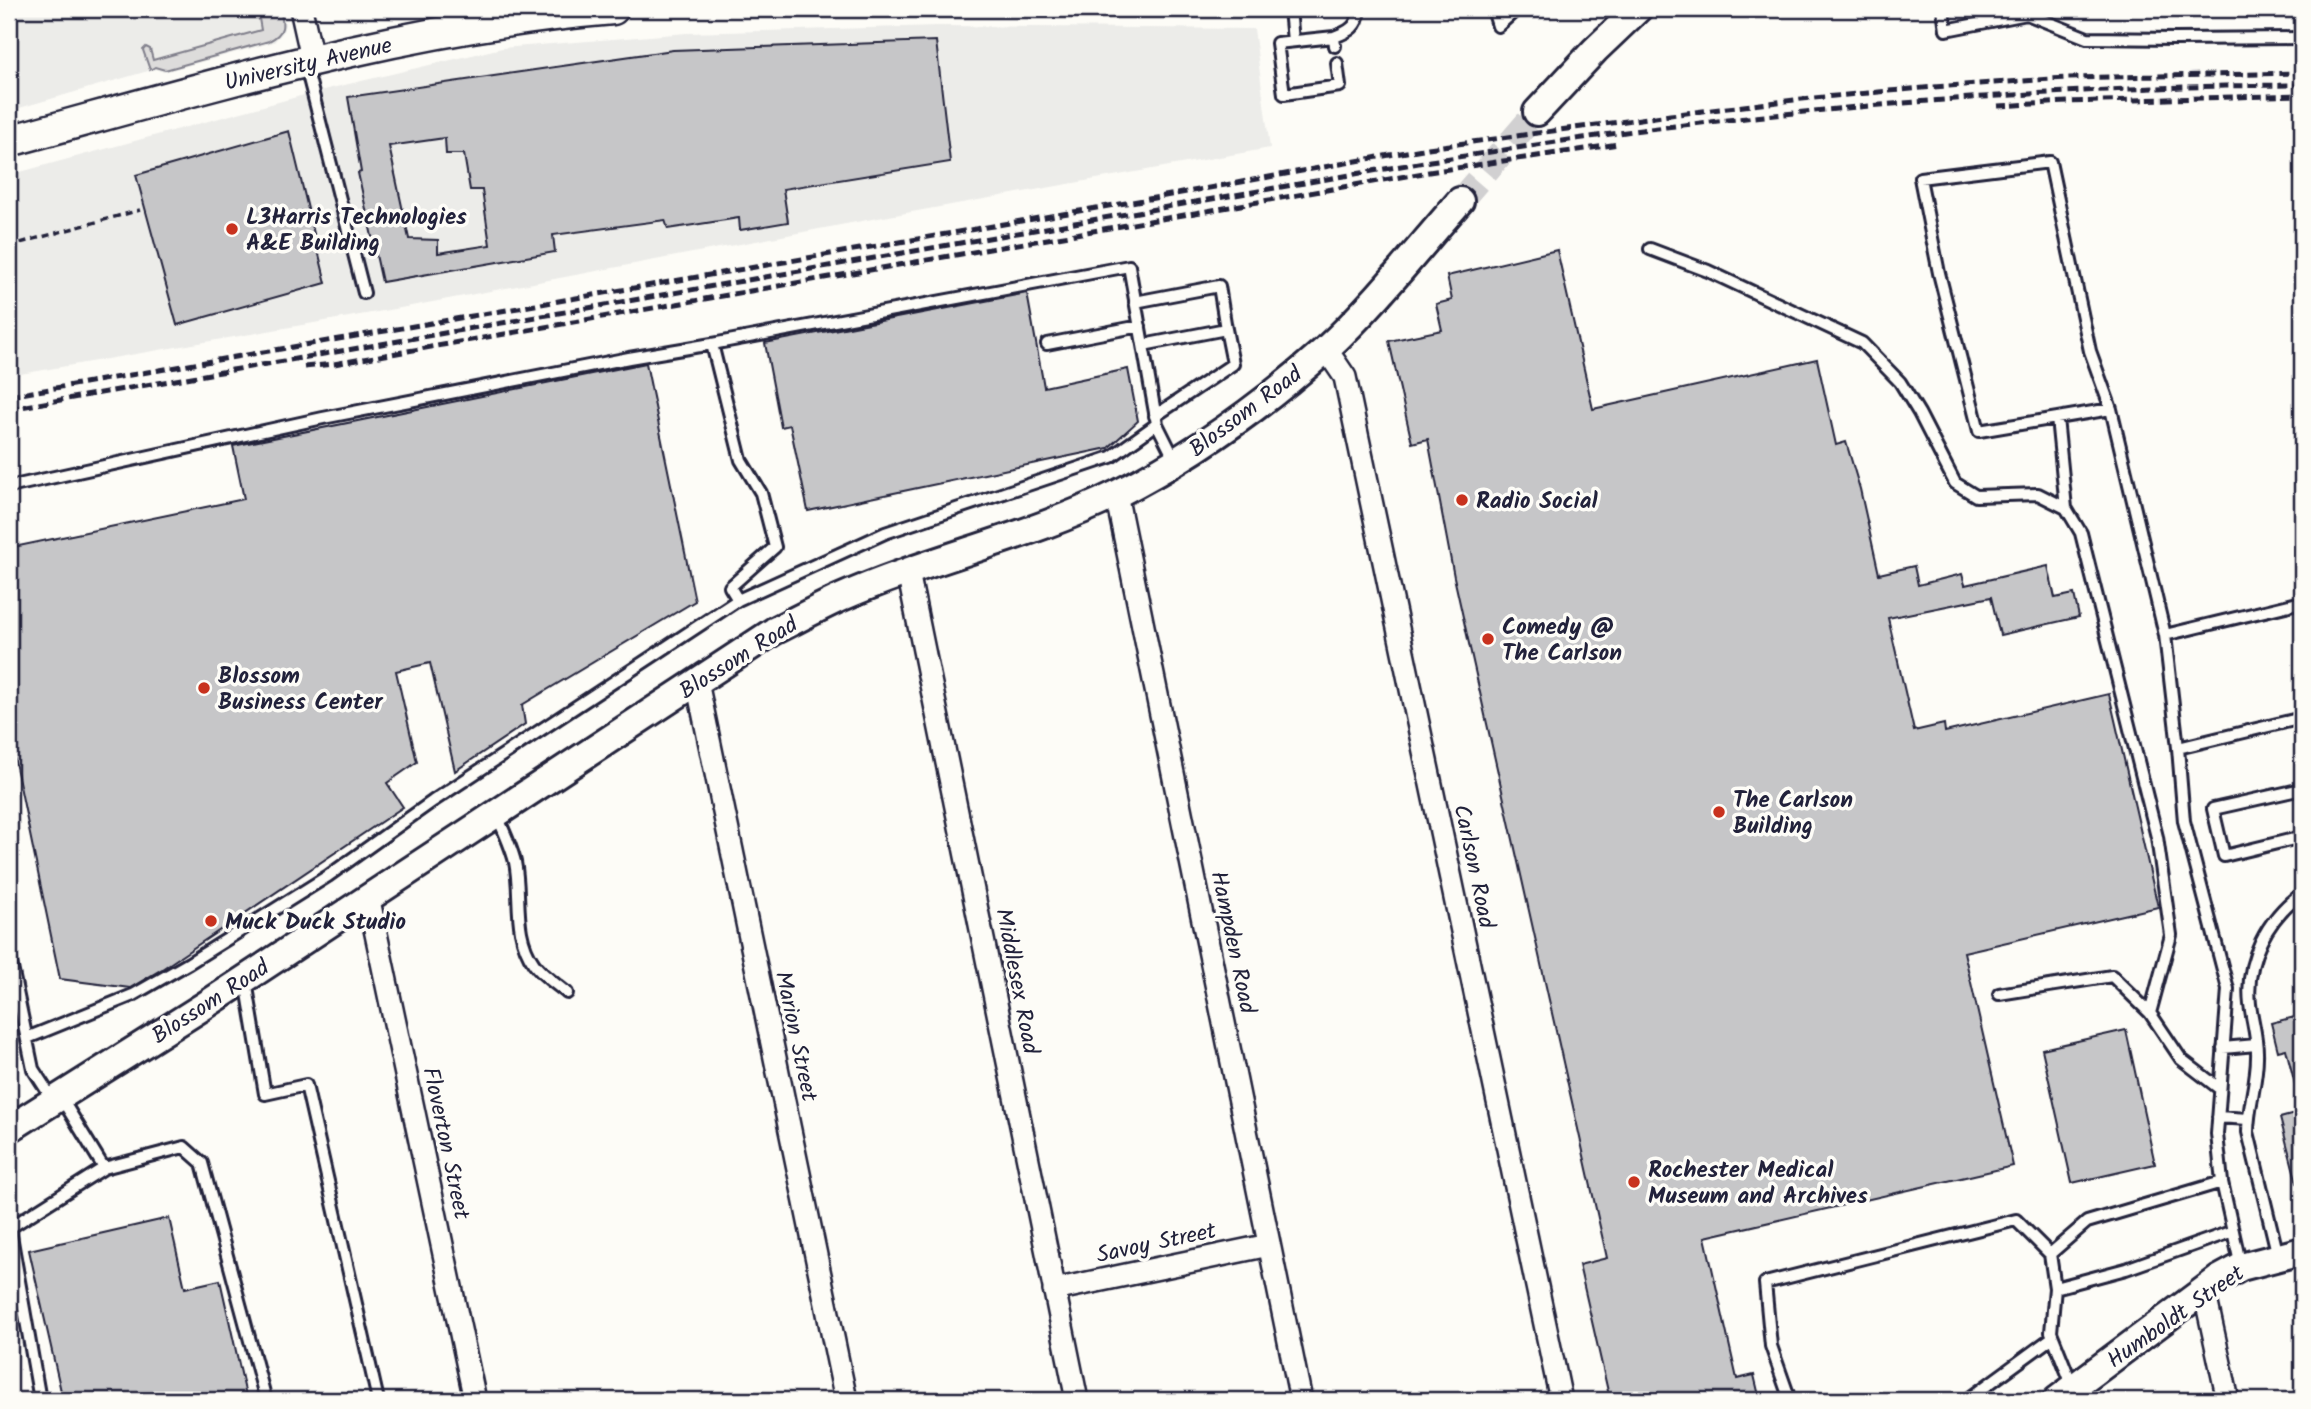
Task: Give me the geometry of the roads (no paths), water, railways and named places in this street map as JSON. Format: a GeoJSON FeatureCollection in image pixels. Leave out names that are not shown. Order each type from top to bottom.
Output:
{"type":"FeatureCollection","features":[{"type":"Feature","properties":{"kind":"main road","name":"University Avenue"},"geometry":{"type":"LineString","coordinates":[[9,141],[308,60],[456,24],[613,9]]}},
{"type":"Feature","properties":{"kind":"street"},"geometry":{"type":"LineString","coordinates":[[301,9],[308,60]]}},
{"type":"Feature","properties":{"kind":"street"},"geometry":{"type":"LineString","coordinates":[[1537,112],[1638,9]]}},
{"type":"Feature","properties":{"kind":"street","name":"Blossom Road"},"geometry":{"type":"LineString","coordinates":[[9,1129],[785,626],[840,598],[1037,529],[1116,495],[1176,462],[1243,416],[1326,349],[1460,201]]}},
{"type":"Feature","properties":{"kind":"street","name":"Carlson Road"},"geometry":{"type":"LineString","coordinates":[[1326,349],[1345,377],[1561,1400]]}},
{"type":"Feature","properties":{"kind":"street","name":"Hampden Road"},"geometry":{"type":"LineString","coordinates":[[1116,495],[1301,1400]]}},
{"type":"Feature","properties":{"kind":"street","name":"Middlesex Road"},"geometry":{"type":"LineString","coordinates":[[908,572],[1077,1400]]}},
{"type":"Feature","properties":{"kind":"street","name":"Marion Street"},"geometry":{"type":"LineString","coordinates":[[697,682],[846,1400]]}},
{"type":"Feature","properties":{"kind":"street","name":"Floverton Street"},"geometry":{"type":"LineString","coordinates":[[368,896],[473,1399]]}},
{"type":"Feature","properties":{"kind":"street","name":"Savoy Street"},"geometry":{"type":"LineString","coordinates":[[1054,1290],[1269,1245]]}},
{"type":"Feature","properties":{"kind":"street","name":"Humboldt Street"},"geometry":{"type":"LineString","coordinates":[[2065,1394],[2204,1290],[2241,1267],[2290,1254]]}},
{"type":"Feature","properties":{"kind":"street"},"geometry":{"type":"LineString","coordinates":[[2204,1290],[2228,1400]]}},
{"type":"Feature","properties":{"kind":"lane"},"geometry":{"type":"LineString","coordinates":[[1290,9],[1293,41]]}},
{"type":"Feature","properties":{"kind":"lane"},"geometry":{"type":"LineString","coordinates":[[1337,63],[1340,86],[1284,94],[1277,43],[1335,42],[1351,31],[1359,16],[1358,9]]}},
{"type":"Feature","properties":{"kind":"lane"},"geometry":{"type":"LineString","coordinates":[[1493,9],[1498,26],[1517,9]]}},
{"type":"Feature","properties":{"kind":"lane"},"geometry":{"type":"LineString","coordinates":[[1943,9],[1946,30],[2027,11],[2087,38],[2302,38]]}},
{"type":"Feature","properties":{"kind":"lane"},"geometry":{"type":"LineString","coordinates":[[308,60],[364,293]]}},
{"type":"Feature","properties":{"kind":"lane"},"geometry":{"type":"LineString","coordinates":[[2111,409],[1979,430],[1939,273],[1920,178],[2050,162],[2090,351],[2111,409],[2165,635],[2184,821],[2228,989],[2217,1133],[2222,1182],[2241,1267]]}},
{"type":"Feature","properties":{"kind":"lane"},"geometry":{"type":"LineString","coordinates":[[1650,249],[1707,271],[1862,343],[1900,382],[1955,483],[1976,496],[2038,494],[2066,508]]}},
{"type":"Feature","properties":{"kind":"lane"},"geometry":{"type":"LineString","coordinates":[[9,487],[323,418],[629,358],[1129,266],[1156,420],[1176,462]]}},
{"type":"Feature","properties":{"kind":"lane"},"geometry":{"type":"LineString","coordinates":[[27,1038],[133,995],[200,956],[328,876],[433,801],[738,600],[885,533],[1111,457],[1156,420],[1233,364],[1219,286],[1135,302]]}},
{"type":"Feature","properties":{"kind":"lane"},"geometry":{"type":"LineString","coordinates":[[1047,344],[1140,326]]}},
{"type":"Feature","properties":{"kind":"lane"},"geometry":{"type":"LineString","coordinates":[[1143,345],[1226,329]]}},
{"type":"Feature","properties":{"kind":"lane"},"geometry":{"type":"LineString","coordinates":[[712,344],[741,460],[761,493],[775,547],[730,587],[738,600]]}},
{"type":"Feature","properties":{"kind":"lane"},"geometry":{"type":"LineString","coordinates":[[2057,418],[2066,508],[2081,533],[2157,837],[2171,935],[2150,1013]]}},
{"type":"Feature","properties":{"kind":"lane"},"geometry":{"type":"LineString","coordinates":[[2165,635],[2302,602]]}},
{"type":"Feature","properties":{"kind":"lane"},"geometry":{"type":"LineString","coordinates":[[2178,748],[2302,718]]}},
{"type":"Feature","properties":{"kind":"lane"},"geometry":{"type":"LineString","coordinates":[[2302,789],[2213,809],[2224,856],[2302,837]]}},
{"type":"Feature","properties":{"kind":"lane"},"geometry":{"type":"LineString","coordinates":[[495,813],[506,834],[515,863],[518,918],[526,951],[535,965],[566,993]]}},
{"type":"Feature","properties":{"kind":"lane"},"geometry":{"type":"LineString","coordinates":[[2290,1254],[2248,1132],[2258,1057],[2250,1004],[2250,965],[2261,941],[2278,915],[2302,893]]}},
{"type":"Feature","properties":{"kind":"lane"},"geometry":{"type":"LineString","coordinates":[[9,953],[33,1069],[57,1098],[104,1168]]}},
{"type":"Feature","properties":{"kind":"lane"},"geometry":{"type":"LineString","coordinates":[[1999,994],[2112,976],[2150,1013],[2181,1059],[2220,1089]]}},
{"type":"Feature","properties":{"kind":"lane"},"geometry":{"type":"LineString","coordinates":[[245,978],[265,1094],[306,1085],[378,1400]]}},
{"type":"Feature","properties":{"kind":"lane"},"geometry":{"type":"LineString","coordinates":[[2223,1048],[2256,1045]]}},
{"type":"Feature","properties":{"kind":"lane"},"geometry":{"type":"LineString","coordinates":[[2218,1117],[2248,1119]]}},
{"type":"Feature","properties":{"kind":"lane"},"geometry":{"type":"LineString","coordinates":[[40,1400],[10,1225],[104,1168],[184,1147],[202,1163],[265,1400]]}},
{"type":"Feature","properties":{"kind":"lane"},"geometry":{"type":"LineString","coordinates":[[2050,1254],[2087,1222],[2222,1182]]}},
{"type":"Feature","properties":{"kind":"lane"},"geometry":{"type":"LineString","coordinates":[[1790,1400],[1771,1346],[1765,1283],[2017,1220],[2050,1254],[2055,1288],[2051,1332],[2065,1394]]}},
{"type":"Feature","properties":{"kind":"lane"},"geometry":{"type":"LineString","coordinates":[[2055,1288],[2126,1269],[2233,1231]]}},
{"type":"Feature","properties":{"kind":"lane"},"geometry":{"type":"LineString","coordinates":[[1967,1400],[2053,1337]]}},
{"type":"Feature","properties":{"kind":"tunnel"},"geometry":{"type":"LineString","coordinates":[[1460,201],[1537,112]]}},
{"type":"Feature","properties":{"kind":"railway"},"geometry":{"type":"LineString","coordinates":[[9,396],[1143,200],[1428,148],[1802,99],[1934,87],[2066,78],[2302,73]]}},
{"type":"Feature","properties":{"kind":"railway"},"geometry":{"type":"LineString","coordinates":[[9,409],[1430,161],[1607,135],[1825,110],[1984,97],[2143,88],[2302,85]]}},
{"type":"Feature","properties":{"kind":"railway"},"geometry":{"type":"LineString","coordinates":[[1998,106],[2302,95]]}},
{"type":"Feature","properties":{"kind":"railway"},"geometry":{"type":"LineString","coordinates":[[304,367],[334,364],[1429,172],[1619,144]]}},
{"type":"Feature","properties":{"kind":"place","name":"L3Harris Technologies A&E Building"},"geometry":{"type":"Point","coordinates":[232,229]}},
{"type":"Feature","properties":{"kind":"place","name":"Radio Social"},"geometry":{"type":"Point","coordinates":[1462,500]}},
{"type":"Feature","properties":{"kind":"place","name":"Comedy @ The Carlson"},"geometry":{"type":"Point","coordinates":[1488,639]}},
{"type":"Feature","properties":{"kind":"place","name":"Blossom Business Center"},"geometry":{"type":"Point","coordinates":[204,688]}},
{"type":"Feature","properties":{"kind":"place","name":"The Carlson Building"},"geometry":{"type":"Point","coordinates":[1719,812]}},
{"type":"Feature","properties":{"kind":"place","name":"Muck Duck Studio"},"geometry":{"type":"Point","coordinates":[211,921]}},
{"type":"Feature","properties":{"kind":"place","name":"Rochester Medical Museum and Archives"},"geometry":{"type":"Point","coordinates":[1634,1182]}}]}
